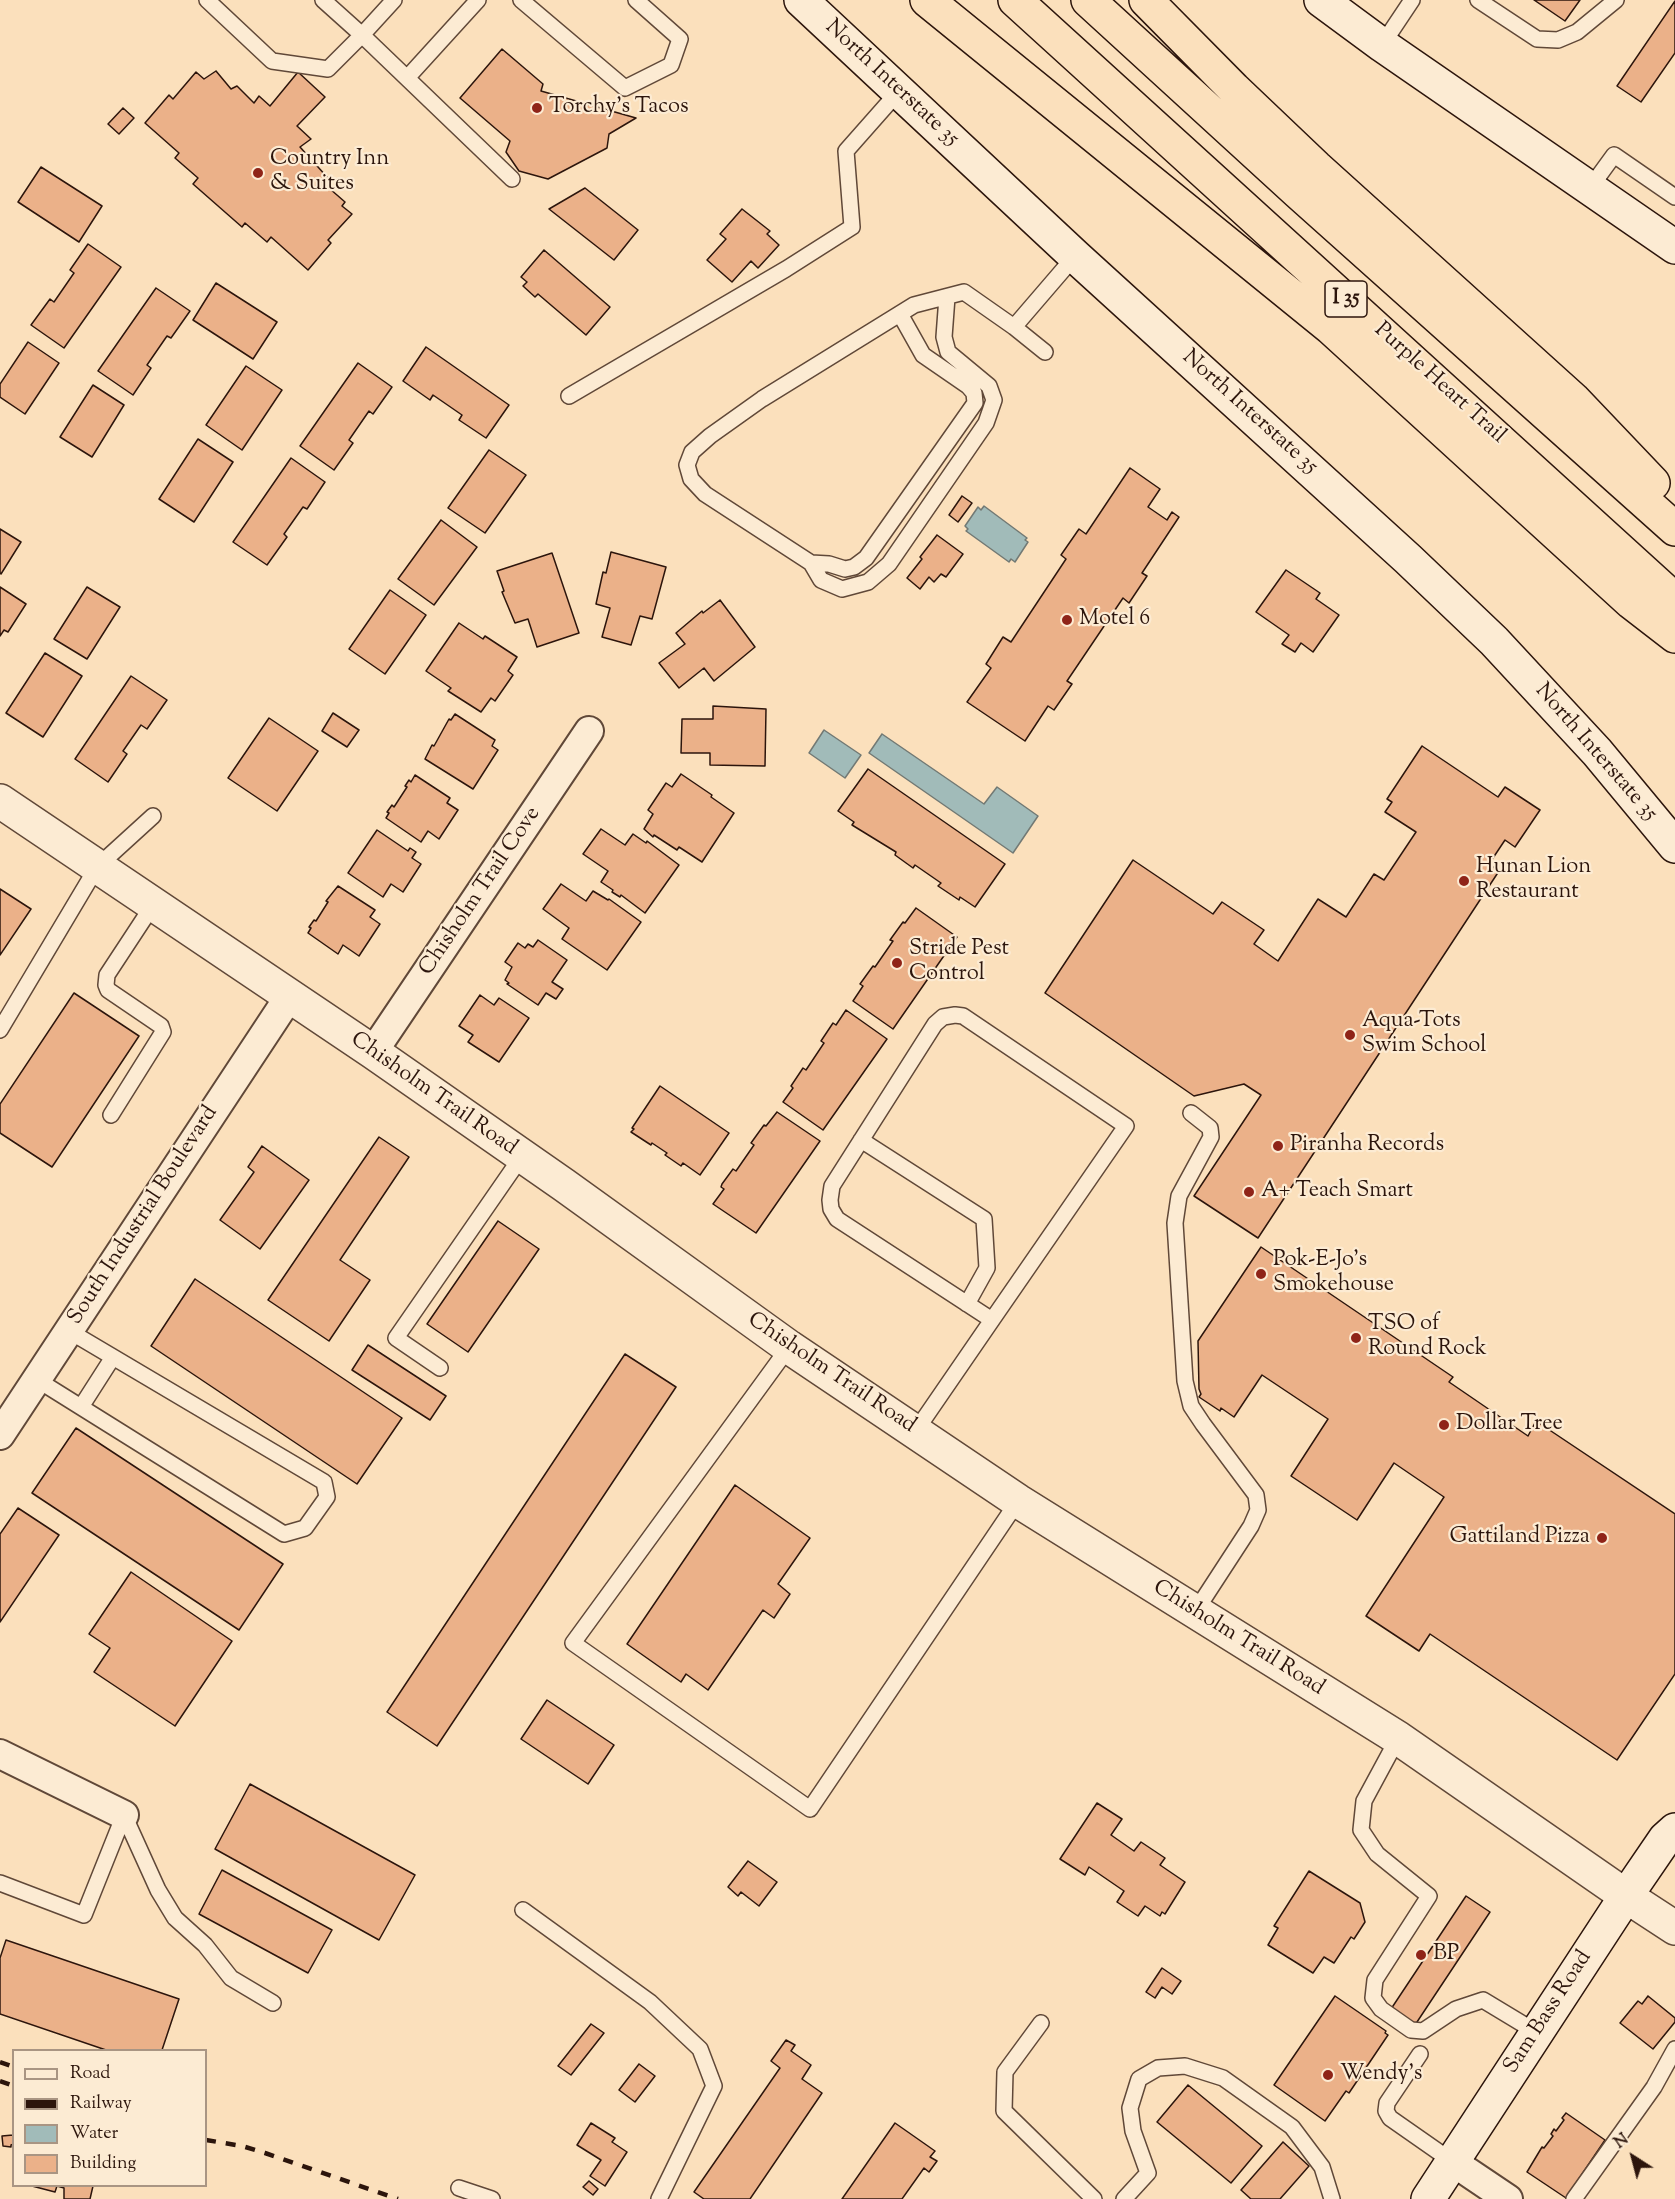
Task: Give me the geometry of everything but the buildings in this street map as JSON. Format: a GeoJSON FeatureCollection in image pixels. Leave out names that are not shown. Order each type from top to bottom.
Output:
{"type":"FeatureCollection","features":[{"type":"Feature","properties":{"kind":"highway"},"geometry":{"type":"LineString","coordinates":[[927,0],[1331,328],[1631,602],[1675,636]]}},
{"type":"Feature","properties":{"kind":"highway","name":"Purple Heart Trail"},"geometry":{"type":"LineString","coordinates":[[1015,0],[1675,600]]}},
{"type":"Feature","properties":{"kind":"highway","name":"I 35"},"geometry":{"type":"LineString","coordinates":[[1088,0],[1299,193],[1675,529]]}},
{"type":"Feature","properties":{"kind":"highway"},"geometry":{"type":"LineString","coordinates":[[1146,0],[1234,89],[1316,167],[1573,399],[1675,506]]}},
{"type":"Feature","properties":{"kind":"main road","name":"North Interstate 35"},"geometry":{"type":"LineString","coordinates":[[801,0],[1075,256],[1408,559],[1494,641],[1597,752],[1675,846]]}},
{"type":"Feature","properties":{"kind":"main road"},"geometry":{"type":"LineString","coordinates":[[1321,0],[1382,45],[1675,247]]}},
{"type":"Feature","properties":{"kind":"main road","name":"Chisholm Trail Road"},"geometry":{"type":"LineString","coordinates":[[0,801],[373,1052],[789,1347],[915,1432],[1018,1501],[1398,1738],[1675,1928]]}},
{"type":"Feature","properties":{"kind":"main road","name":"Sam Bass Road"},"geometry":{"type":"LineString","coordinates":[[1428,2199],[1626,1896],[1665,1839],[1675,1830]]}},
{"type":"Feature","properties":{"kind":"street","name":"Chisholm Trail Cove"},"geometry":{"type":"LineString","coordinates":[[373,1052],[589,731]]}},
{"type":"Feature","properties":{"kind":"street","name":"South Industrial Boulevard"},"geometry":{"type":"LineString","coordinates":[[0,1435],[289,997]]}},
{"type":"Feature","properties":{"kind":"street"},"geometry":{"type":"LineString","coordinates":[[0,1754],[124,1815]]}},
{"type":"Feature","properties":{"kind":"street"},"geometry":{"type":"LineString","coordinates":[[1453,2162],[1508,2199]]}},
{"type":"Feature","properties":{"kind":"lane"},"geometry":{"type":"LineString","coordinates":[[207,0],[272,61],[328,69],[394,0]]}},
{"type":"Feature","properties":{"kind":"lane"},"geometry":{"type":"LineString","coordinates":[[323,0],[512,178]]}},
{"type":"Feature","properties":{"kind":"lane"},"geometry":{"type":"LineString","coordinates":[[407,78],[478,0]]}},
{"type":"Feature","properties":{"kind":"lane"},"geometry":{"type":"LineString","coordinates":[[522,0],[625,88],[672,65],[680,39],[636,0]]}},
{"type":"Feature","properties":{"kind":"lane"},"geometry":{"type":"LineString","coordinates":[[1382,45],[1412,0]]}},
{"type":"Feature","properties":{"kind":"lane"},"geometry":{"type":"LineString","coordinates":[[1478,0],[1537,39],[1558,40],[1577,32],[1616,0]]}},
{"type":"Feature","properties":{"kind":"lane"},"geometry":{"type":"LineString","coordinates":[[569,396],[786,269],[852,227],[846,151],[899,91]]}},
{"type":"Feature","properties":{"kind":"lane"},"geometry":{"type":"LineString","coordinates":[[1590,189],[1614,155],[1675,197]]}},
{"type":"Feature","properties":{"kind":"lane"},"geometry":{"type":"LineString","coordinates":[[1014,327],[1075,256]]}},
{"type":"Feature","properties":{"kind":"lane"},"geometry":{"type":"LineString","coordinates":[[947,297],[944,337],[948,352],[989,386],[994,400],[986,423],[889,564],[868,582],[842,590],[821,580],[811,563],[705,494],[691,479],[687,465],[692,452],[710,436],[762,399],[914,305],[964,292],[1045,352]]}},
{"type":"Feature","properties":{"kind":"lane"},"geometry":{"type":"LineString","coordinates":[[811,563],[829,564],[844,569],[854,567],[866,558],[975,403],[974,393],[968,386],[923,355],[900,314]]}},
{"type":"Feature","properties":{"kind":"lane"},"geometry":{"type":"LineString","coordinates":[[0,1030],[97,867],[153,816]]}},
{"type":"Feature","properties":{"kind":"lane"},"geometry":{"type":"LineString","coordinates":[[111,1115],[164,1032],[161,1026],[108,990],[106,985],[107,975],[153,905]]}},
{"type":"Feature","properties":{"kind":"lane"},"geometry":{"type":"LineString","coordinates":[[915,1432],[1126,1126],[963,1016],[955,1015],[944,1017],[935,1024],[832,1186],[831,1209],[837,1219],[992,1320]]}},
{"type":"Feature","properties":{"kind":"lane"},"geometry":{"type":"LineString","coordinates":[[1191,1113],[1210,1128],[1211,1137],[1179,1196],[1175,1223],[1185,1381],[1191,1406],[1256,1495],[1258,1510],[1251,1526],[1195,1612]]}},
{"type":"Feature","properties":{"kind":"lane"},"geometry":{"type":"LineString","coordinates":[[861,1140],[984,1219],[987,1268],[967,1304]]}},
{"type":"Feature","properties":{"kind":"lane"},"geometry":{"type":"LineString","coordinates":[[440,1368],[396,1338],[522,1156]]}},
{"type":"Feature","properties":{"kind":"lane"},"geometry":{"type":"LineString","coordinates":[[36,1379],[284,1534],[305,1528],[327,1497],[324,1482],[69,1331]]}},
{"type":"Feature","properties":{"kind":"lane"},"geometry":{"type":"LineString","coordinates":[[789,1347],[573,1643],[810,1809],[1018,1501]]}},
{"type":"Feature","properties":{"kind":"lane"},"geometry":{"type":"LineString","coordinates":[[81,1407],[113,1357]]}},
{"type":"Feature","properties":{"kind":"lane"},"geometry":{"type":"LineString","coordinates":[[1398,1738],[1364,1801],[1361,1830],[1377,1854],[1429,1896],[1375,1980],[1373,1998],[1381,2009],[1411,2030],[1423,2031],[1456,2009],[1483,2000],[1536,2032]]}},
{"type":"Feature","properties":{"kind":"lane"},"geometry":{"type":"LineString","coordinates":[[0,1883],[84,1915],[124,1815]]}},
{"type":"Feature","properties":{"kind":"lane"},"geometry":{"type":"LineString","coordinates":[[124,1815],[158,1890],[175,1918],[205,1945],[231,1977],[273,2003]]}},
{"type":"Feature","properties":{"kind":"lane"},"geometry":{"type":"LineString","coordinates":[[522,1910],[650,2002],[700,2049],[714,2086],[659,2199]]}},
{"type":"Feature","properties":{"kind":"lane"},"geometry":{"type":"LineString","coordinates":[[1041,2024],[1005,2072],[1004,2111],[1094,2199]]}},
{"type":"Feature","properties":{"kind":"lane"},"geometry":{"type":"LineString","coordinates":[[1574,2199],[1654,2087],[1675,2049]]}},
{"type":"Feature","properties":{"kind":"lane"},"geometry":{"type":"LineString","coordinates":[[1420,2054],[1387,2103],[1386,2111],[1390,2118],[1453,2162]]}},
{"type":"Feature","properties":{"kind":"lane"},"geometry":{"type":"LineString","coordinates":[[1124,2199],[1148,2173],[1133,2131],[1130,2108],[1139,2079],[1158,2068],[1185,2066],[1223,2078],[1292,2127],[1322,2167],[1332,2199]]}},
{"type":"Feature","properties":{"kind":"lane"},"geometry":{"type":"LineString","coordinates":[[459,2188],[492,2199]]}},
{"type":"Feature","properties":{"kind":"water"},"geometry":{"type":"Polygon","coordinates":[[[984,506],[1027,538],[1025,540],[1028,542],[1015,562],[1011,559],[1009,562],[966,531],[968,529],[965,526],[978,507],[981,510],[984,506]]]}},
{"type":"Feature","properties":{"kind":"water"},"geometry":{"type":"Polygon","coordinates":[[[824,730],[861,755],[845,778],[809,753],[824,730]]]}},
{"type":"Feature","properties":{"kind":"water"},"geometry":{"type":"Polygon","coordinates":[[[882,734],[984,804],[997,787],[1038,816],[1013,853],[869,753],[882,734]]]}},
{"type":"Feature","properties":{"kind":"railway"},"geometry":{"type":"LineString","coordinates":[[0,2062],[12,2066]]}},
{"type":"Feature","properties":{"kind":"railway"},"geometry":{"type":"LineString","coordinates":[[0,2081],[12,2085]]}},
{"type":"Feature","properties":{"kind":"railway"},"geometry":{"type":"LineString","coordinates":[[207,2140],[242,2146],[265,2153],[398,2199]]}},
{"type":"Feature","properties":{"kind":"place","name":"Torchy's Tacos"},"geometry":{"type":"Point","coordinates":[537,108]}},
{"type":"Feature","properties":{"kind":"place","name":"Country Inn & Suites"},"geometry":{"type":"Point","coordinates":[258,173]}},
{"type":"Feature","properties":{"kind":"place","name":"Motel 6"},"geometry":{"type":"Point","coordinates":[1067,620]}},
{"type":"Feature","properties":{"kind":"place","name":"Hunan Lion Restaurant"},"geometry":{"type":"Point","coordinates":[1464,881]}},
{"type":"Feature","properties":{"kind":"place","name":"Stride Pest Control"},"geometry":{"type":"Point","coordinates":[897,963]}},
{"type":"Feature","properties":{"kind":"place","name":"Aqua-Tots Swim School"},"geometry":{"type":"Point","coordinates":[1350,1035]}},
{"type":"Feature","properties":{"kind":"place","name":"Piranha Records"},"geometry":{"type":"Point","coordinates":[1278,1146]}},
{"type":"Feature","properties":{"kind":"place","name":"A+ Teach Smart"},"geometry":{"type":"Point","coordinates":[1249,1192]}},
{"type":"Feature","properties":{"kind":"place","name":"Pok-E-Jo’s Smokehouse"},"geometry":{"type":"Point","coordinates":[1261,1274]}},
{"type":"Feature","properties":{"kind":"place","name":"TSO of Round Rock"},"geometry":{"type":"Point","coordinates":[1356,1338]}},
{"type":"Feature","properties":{"kind":"place","name":"Dollar Tree"},"geometry":{"type":"Point","coordinates":[1444,1425]}},
{"type":"Feature","properties":{"kind":"place","name":"Gattiland Pizza"},"geometry":{"type":"Point","coordinates":[1602,1538]}},
{"type":"Feature","properties":{"kind":"place","name":"BP"},"geometry":{"type":"Point","coordinates":[1421,1955]}},
{"type":"Feature","properties":{"kind":"place","name":"Wendy's"},"geometry":{"type":"Point","coordinates":[1328,2075]}}]}
